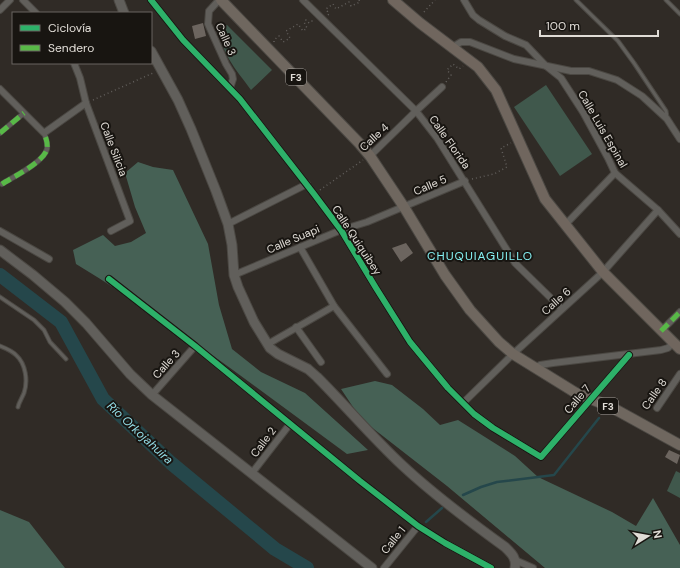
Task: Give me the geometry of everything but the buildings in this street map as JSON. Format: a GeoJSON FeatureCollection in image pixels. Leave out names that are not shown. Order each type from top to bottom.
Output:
{"type":"FeatureCollection","features":[{"type":"Feature","properties":{"kind":"highway"},"geometry":{"type":"LineString","coordinates":[[393,0],[420,23],[478,67],[496,90],[545,199],[603,272],[677,346]]}},
{"type":"Feature","properties":{"kind":"main road"},"geometry":{"type":"LineString","coordinates":[[119,0],[124,12]]}},
{"type":"Feature","properties":{"kind":"main road","name":"F3"},"geometry":{"type":"LineString","coordinates":[[220,0],[270,50],[370,156],[404,207],[445,275],[470,310],[499,342],[513,354],[576,393],[611,407],[680,445]]}},
{"type":"Feature","properties":{"kind":"main road"},"geometry":{"type":"LineString","coordinates":[[152,53],[162,69],[191,129],[228,224],[232,245],[234,274],[238,287],[254,322],[270,348],[278,354],[298,363],[318,377],[372,436],[402,466],[430,490],[505,547],[512,555],[515,564]]}},
{"type":"Feature","properties":{"kind":"main road"},"geometry":{"type":"LineString","coordinates":[[0,250],[65,302],[86,323],[130,374],[152,395],[372,568]]}},
{"type":"Feature","properties":{"kind":"street"},"geometry":{"type":"LineString","coordinates":[[0,10],[10,0]]}},
{"type":"Feature","properties":{"kind":"street"},"geometry":{"type":"LineString","coordinates":[[23,0],[35,12]]}},
{"type":"Feature","properties":{"kind":"street","name":"Calle Quiquibey"},"geometry":{"type":"LineString","coordinates":[[151,0],[183,40],[240,99],[307,184],[341,230],[410,342],[448,388],[474,414],[493,428],[541,457]]}},
{"type":"Feature","properties":{"kind":"street","name":"Calle 3"},"geometry":{"type":"LineString","coordinates":[[220,0],[209,10],[208,24],[232,74],[233,79],[230,88]]}},
{"type":"Feature","properties":{"kind":"street","name":"Calle Florida"},"geometry":{"type":"LineString","coordinates":[[303,0],[416,111],[437,138],[515,263],[562,309]]}},
{"type":"Feature","properties":{"kind":"street","name":"Calle Luis Espinal"},"geometry":{"type":"LineString","coordinates":[[464,0],[473,15],[479,20],[505,36],[526,44],[546,66],[561,78],[583,112],[615,173],[658,210],[680,234]]}},
{"type":"Feature","properties":{"kind":"street"},"geometry":{"type":"LineString","coordinates":[[453,47],[461,42],[470,42],[514,59],[571,71],[589,71],[617,80],[642,96],[667,119],[680,139]]}},
{"type":"Feature","properties":{"kind":"street","name":"Calle Silicia"},"geometry":{"type":"LineString","coordinates":[[74,64],[80,78],[86,103],[130,221],[111,231]]}},
{"type":"Feature","properties":{"kind":"street","name":"Calle 4"},"geometry":{"type":"LineString","coordinates":[[370,156],[442,87]]}},
{"type":"Feature","properties":{"kind":"street"},"geometry":{"type":"LineString","coordinates":[[0,89],[44,133],[47,142],[47,150],[33,166],[1,185]]}},
{"type":"Feature","properties":{"kind":"street"},"geometry":{"type":"LineString","coordinates":[[44,133],[86,103]]}},
{"type":"Feature","properties":{"kind":"street"},"geometry":{"type":"LineString","coordinates":[[0,133],[24,113]]}},
{"type":"Feature","properties":{"kind":"street"},"geometry":{"type":"LineString","coordinates":[[566,224],[615,173]]}},
{"type":"Feature","properties":{"kind":"street","name":"Calle 5"},"geometry":{"type":"LineString","coordinates":[[404,207],[465,181]]}},
{"type":"Feature","properties":{"kind":"street"},"geometry":{"type":"LineString","coordinates":[[228,224],[307,184]]}},
{"type":"Feature","properties":{"kind":"street","name":"Calle Suapi"},"geometry":{"type":"LineString","coordinates":[[234,274],[341,230],[368,222],[404,207]]}},
{"type":"Feature","properties":{"kind":"street","name":"Calle 6"},"geometry":{"type":"LineString","coordinates":[[463,403],[513,354],[603,272],[658,210]]}},
{"type":"Feature","properties":{"kind":"street"},"geometry":{"type":"LineString","coordinates":[[0,231],[49,259]]}},
{"type":"Feature","properties":{"kind":"street"},"geometry":{"type":"LineString","coordinates":[[300,247],[334,306],[387,374]]}},
{"type":"Feature","properties":{"kind":"street"},"geometry":{"type":"LineString","coordinates":[[108,279],[195,346],[360,481],[418,526],[445,544],[490,568]]}},
{"type":"Feature","properties":{"kind":"street"},"geometry":{"type":"LineString","coordinates":[[268,344],[334,306]]}},
{"type":"Feature","properties":{"kind":"street"},"geometry":{"type":"LineString","coordinates":[[661,331],[680,312]]}},
{"type":"Feature","properties":{"kind":"street"},"geometry":{"type":"LineString","coordinates":[[296,327],[321,362]]}},
{"type":"Feature","properties":{"kind":"street","name":"Calle 3"},"geometry":{"type":"LineString","coordinates":[[152,395],[195,346]]}},
{"type":"Feature","properties":{"kind":"street"},"geometry":{"type":"LineString","coordinates":[[535,368],[540,365],[661,350],[677,346]]}},
{"type":"Feature","properties":{"kind":"street","name":"Calle 7"},"geometry":{"type":"LineString","coordinates":[[541,457],[629,354]]}},
{"type":"Feature","properties":{"kind":"street","name":"Calle 8"},"geometry":{"type":"LineString","coordinates":[[657,408],[680,374]]}},
{"type":"Feature","properties":{"kind":"street","name":"Calle 2"},"geometry":{"type":"LineString","coordinates":[[252,473],[290,424]]}},
{"type":"Feature","properties":{"kind":"street","name":"Calle 1"},"geometry":{"type":"LineString","coordinates":[[384,568],[418,526]]}},
{"type":"Feature","properties":{"kind":"street"},"geometry":{"type":"LineString","coordinates":[[515,564],[533,568]]}},
{"type":"Feature","properties":{"kind":"lane"},"geometry":{"type":"LineString","coordinates":[[576,0],[618,42],[666,111],[667,119]]}},
{"type":"Feature","properties":{"kind":"lane"},"geometry":{"type":"LineString","coordinates":[[666,0],[680,14]]}},
{"type":"Feature","properties":{"kind":"lane"},"geometry":{"type":"LineString","coordinates":[[0,297],[34,320],[44,330],[50,342],[66,359]]}},
{"type":"Feature","properties":{"kind":"lane"},"geometry":{"type":"LineString","coordinates":[[0,346],[17,355],[24,367],[26,383],[24,393],[19,401],[18,407]]}},
{"type":"Feature","properties":{"kind":"path"},"geometry":{"type":"LineString","coordinates":[[270,50],[277,47],[274,40],[279,36],[283,42],[290,38],[286,31],[298,24],[303,31],[307,28],[304,22],[306,20],[309,23],[312,21],[311,16],[317,13],[328,15],[329,14],[326,9],[333,4],[336,9],[349,2],[351,6],[360,2],[359,0]]}},
{"type":"Feature","properties":{"kind":"path"},"geometry":{"type":"LineString","coordinates":[[424,12],[435,0]]}},
{"type":"Feature","properties":{"kind":"path"},"geometry":{"type":"LineString","coordinates":[[442,87],[451,76],[447,70],[453,64],[459,69],[469,60]]}},
{"type":"Feature","properties":{"kind":"path"},"geometry":{"type":"LineString","coordinates":[[86,103],[162,69]]}},
{"type":"Feature","properties":{"kind":"path"},"geometry":{"type":"LineString","coordinates":[[465,181],[494,174],[507,167],[501,148],[519,139]]}},
{"type":"Feature","properties":{"kind":"green space"},"geometry":{"type":"Polygon","coordinates":[[[227,25],[272,70],[251,90],[230,61],[223,45],[221,29],[227,25]]]}},
{"type":"Feature","properties":{"kind":"green space"},"geometry":{"type":"Polygon","coordinates":[[[546,85],[592,154],[560,176],[514,107],[546,85]]]}},
{"type":"Feature","properties":{"kind":"green space"},"geometry":{"type":"Polygon","coordinates":[[[138,162],[153,167],[173,170],[208,244],[219,305],[232,349],[261,372],[305,393],[368,450],[347,454],[180,332],[76,264],[73,250],[103,235],[115,246],[131,242],[146,233],[135,207],[125,173],[138,162]]]}},
{"type":"Feature","properties":{"kind":"green space"},"geometry":{"type":"Polygon","coordinates":[[[375,381],[392,385],[423,409],[440,425],[458,420],[515,456],[538,477],[612,512],[636,526],[653,498],[680,545],[680,568],[545,568],[447,486],[361,419],[341,389],[375,381]]]}},
{"type":"Feature","properties":{"kind":"green space"},"geometry":{"type":"Polygon","coordinates":[[[676,471],[680,473],[680,498],[667,491],[676,471]]]}},
{"type":"Feature","properties":{"kind":"green space"},"geometry":{"type":"Polygon","coordinates":[[[0,510],[29,522],[65,568],[0,568],[0,510]]]}},
{"type":"Feature","properties":{"kind":"waterway","name":"Río Orkojahuira"},"geometry":{"type":"LineString","coordinates":[[0,275],[61,322],[103,399],[171,463],[275,549],[307,568]]}},
{"type":"Feature","properties":{"kind":"waterway"},"geometry":{"type":"LineString","coordinates":[[463,495],[497,482],[554,475],[599,418]]}},
{"type":"Feature","properties":{"kind":"waterway"},"geometry":{"type":"LineString","coordinates":[[426,522],[442,508]]}},
{"type":"Feature","properties":{"kind":"marked path"},"geometry":{"type":"LineString","coordinates":[[0,133],[24,113]]}},
{"type":"Feature","properties":{"kind":"marked path"},"geometry":{"type":"LineString","coordinates":[[2,184],[34,164],[45,154],[47,145],[44,133]]}},
{"type":"Feature","properties":{"kind":"marked path"},"geometry":{"type":"LineString","coordinates":[[661,331],[680,312]]}},
{"type":"Feature","properties":{"kind":"cycle path"},"geometry":{"type":"LineString","coordinates":[[151,0],[183,40],[240,99],[341,230],[410,342],[448,388],[474,414],[493,428],[541,457],[629,355]]}},
{"type":"Feature","properties":{"kind":"cycle path"},"geometry":{"type":"LineString","coordinates":[[109,279],[195,346],[360,481],[418,526],[445,543],[491,568]]}},
{"type":"Feature","properties":{"kind":"district","name":"CHUQUIAGUILLO"},"geometry":{"type":"Point","coordinates":[480,256]}}]}
